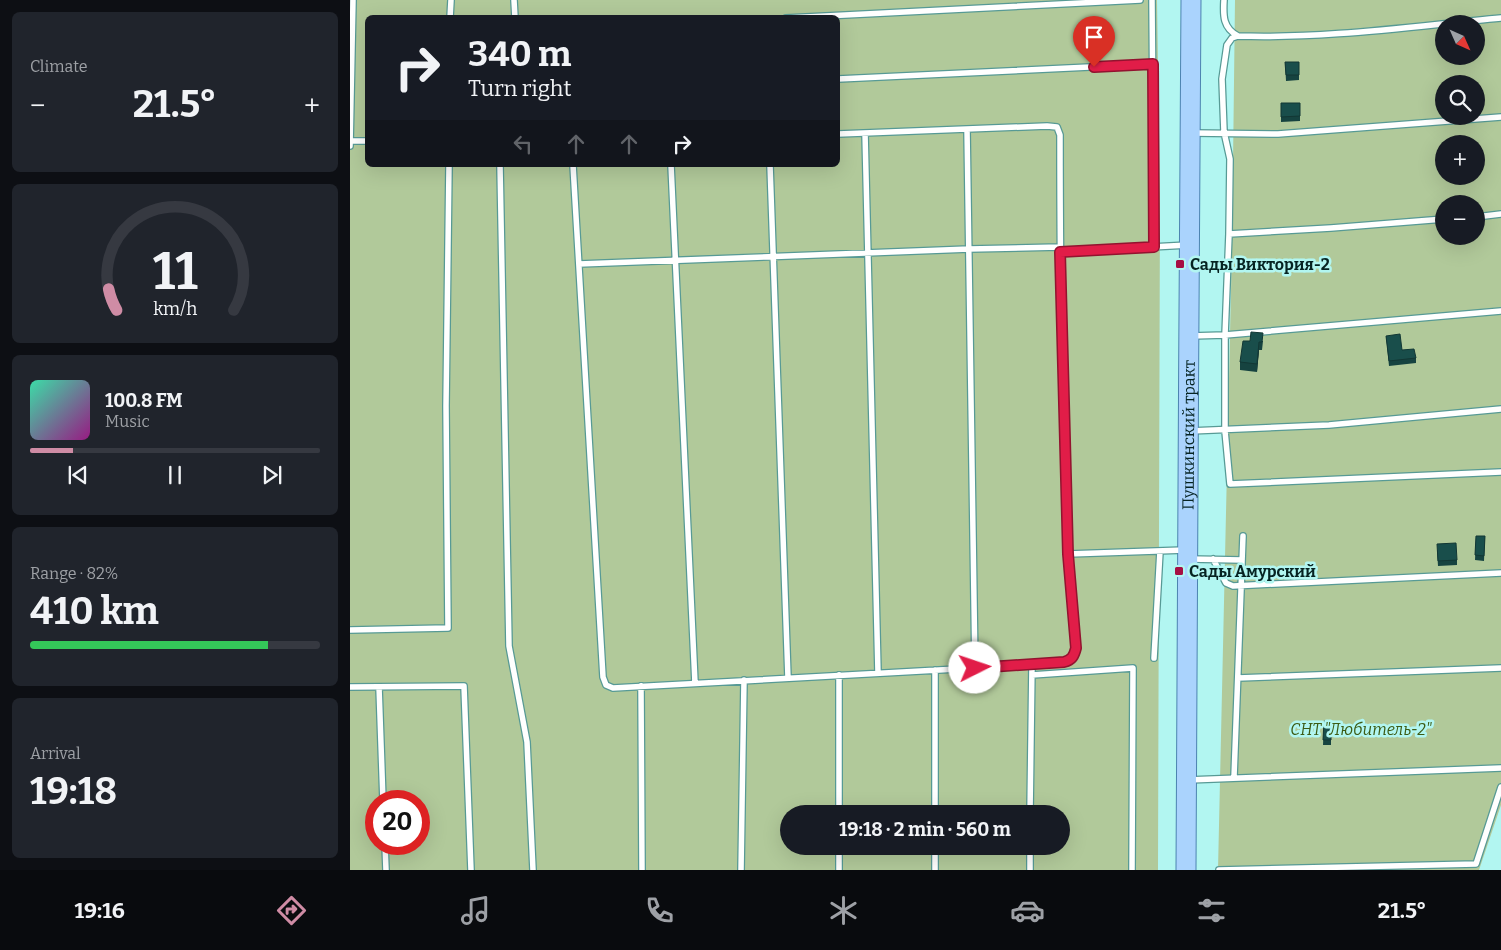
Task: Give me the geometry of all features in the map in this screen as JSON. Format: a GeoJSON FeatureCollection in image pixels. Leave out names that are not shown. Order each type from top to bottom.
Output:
{"type":"FeatureCollection","features":[{"type":"Feature","properties":{"kind":"main road","name":"Пушкинский тракт"},"geometry":{"type":"LineString","coordinates":[[1186,870],[1191,0]]}},
{"type":"Feature","properties":{"kind":"lane"},"geometry":{"type":"LineString","coordinates":[[350,146],[353,0]]}},
{"type":"Feature","properties":{"kind":"lane"},"geometry":{"type":"LineString","coordinates":[[450,0],[450,15]]}},
{"type":"Feature","properties":{"kind":"lane"},"geometry":{"type":"LineString","coordinates":[[514,0],[515,15]]}},
{"type":"Feature","properties":{"kind":"lane"},"geometry":{"type":"LineString","coordinates":[[840,15],[1140,0]]}},
{"type":"Feature","properties":{"kind":"lane"},"geometry":{"type":"LineString","coordinates":[[1152,0],[1154,247]]}},
{"type":"Feature","properties":{"kind":"lane"},"geometry":{"type":"LineString","coordinates":[[1224,0],[1223,18],[1227,27],[1238,36]]}},
{"type":"Feature","properties":{"kind":"lane"},"geometry":{"type":"LineString","coordinates":[[1501,18],[1321,36],[1280,38],[1238,36],[1232,38],[1227,45],[1222,79],[1224,132],[1230,159],[1225,335],[1225,431],[1230,484],[1501,472]]}},
{"type":"Feature","properties":{"kind":"lane"},"geometry":{"type":"LineString","coordinates":[[840,79],[1153,64]]}},
{"type":"Feature","properties":{"kind":"lane"},"geometry":{"type":"LineString","coordinates":[[1191,133],[1278,134],[1501,117]]}},
{"type":"Feature","properties":{"kind":"lane"},"geometry":{"type":"LineString","coordinates":[[573,167],[603,677],[606,685],[613,688],[975,668],[1070,660],[1076,648],[1068,554],[1060,250],[1060,135],[1057,127],[840,134]]}},
{"type":"Feature","properties":{"kind":"lane"},"geometry":{"type":"LineString","coordinates":[[967,129],[975,668]]}},
{"type":"Feature","properties":{"kind":"lane"},"geometry":{"type":"LineString","coordinates":[[865,133],[878,673]]}},
{"type":"Feature","properties":{"kind":"lane"},"geometry":{"type":"LineString","coordinates":[[350,141],[365,142]]}},
{"type":"Feature","properties":{"kind":"lane"},"geometry":{"type":"LineString","coordinates":[[350,630],[448,628],[446,396],[449,167]]}},
{"type":"Feature","properties":{"kind":"lane"},"geometry":{"type":"LineString","coordinates":[[500,167],[509,646],[527,742],[533,870]]}},
{"type":"Feature","properties":{"kind":"lane"},"geometry":{"type":"LineString","coordinates":[[671,167],[695,683]]}},
{"type":"Feature","properties":{"kind":"lane"},"geometry":{"type":"LineString","coordinates":[[770,167],[788,678]]}},
{"type":"Feature","properties":{"kind":"lane"},"geometry":{"type":"LineString","coordinates":[[1485,215],[1501,214]]}},
{"type":"Feature","properties":{"kind":"lane"},"geometry":{"type":"LineString","coordinates":[[1228,234],[1435,220]]}},
{"type":"Feature","properties":{"kind":"lane"},"geometry":{"type":"LineString","coordinates":[[579,264],[969,249],[1060,250],[1191,245]]}},
{"type":"Feature","properties":{"kind":"lane"},"geometry":{"type":"LineString","coordinates":[[1189,336],[1225,335],[1501,311]]}},
{"type":"Feature","properties":{"kind":"lane"},"geometry":{"type":"LineString","coordinates":[[1188,431],[1225,431],[1328,424],[1501,409]]}},
{"type":"Feature","properties":{"kind":"lane"},"geometry":{"type":"LineString","coordinates":[[1234,777],[1243,536]]}},
{"type":"Feature","properties":{"kind":"lane"},"geometry":{"type":"LineString","coordinates":[[1068,554],[1160,551],[1213,559],[1242,560]]}},
{"type":"Feature","properties":{"kind":"lane"},"geometry":{"type":"LineString","coordinates":[[1154,658],[1160,551]]}},
{"type":"Feature","properties":{"kind":"lane"},"geometry":{"type":"LineString","coordinates":[[1213,559],[1226,583],[1233,586],[1501,573]]}},
{"type":"Feature","properties":{"kind":"lane"},"geometry":{"type":"LineString","coordinates":[[1030,805],[1032,664]]}},
{"type":"Feature","properties":{"kind":"lane"},"geometry":{"type":"LineString","coordinates":[[1032,675],[1133,668],[1132,870]]}},
{"type":"Feature","properties":{"kind":"lane"},"geometry":{"type":"LineString","coordinates":[[1238,678],[1501,668]]}},
{"type":"Feature","properties":{"kind":"lane"},"geometry":{"type":"LineString","coordinates":[[935,670],[935,805]]}},
{"type":"Feature","properties":{"kind":"lane"},"geometry":{"type":"LineString","coordinates":[[839,675],[839,805]]}},
{"type":"Feature","properties":{"kind":"lane"},"geometry":{"type":"LineString","coordinates":[[741,870],[744,680]]}},
{"type":"Feature","properties":{"kind":"lane"},"geometry":{"type":"LineString","coordinates":[[350,687],[464,686],[471,870]]}},
{"type":"Feature","properties":{"kind":"lane"},"geometry":{"type":"LineString","coordinates":[[641,686],[642,870]]}},
{"type":"Feature","properties":{"kind":"lane"},"geometry":{"type":"LineString","coordinates":[[379,687],[383,790]]}},
{"type":"Feature","properties":{"kind":"lane"},"geometry":{"type":"LineString","coordinates":[[1186,780],[1501,768]]}},
{"type":"Feature","properties":{"kind":"lane"},"geometry":{"type":"LineString","coordinates":[[1220,870],[1476,864],[1501,787]]}},
{"type":"Feature","properties":{"kind":"lane"},"geometry":{"type":"LineString","coordinates":[[385,855],[386,870]]}},
{"type":"Feature","properties":{"kind":"lane"},"geometry":{"type":"LineString","coordinates":[[839,855],[839,870]]}},
{"type":"Feature","properties":{"kind":"lane"},"geometry":{"type":"LineString","coordinates":[[935,855],[935,870]]}},
{"type":"Feature","properties":{"kind":"lane"},"geometry":{"type":"LineString","coordinates":[[1030,855],[1030,870]]}},
{"type":"Feature","properties":{"kind":"green space"},"geometry":{"type":"Polygon","coordinates":[[[350,0],[1157,0],[1160,196],[1158,870],[350,870],[350,0]]]}},
{"type":"Feature","properties":{"kind":"green space","name":"СНТ \"Любитель-2\""},"geometry":{"type":"Polygon","coordinates":[[[1235,0],[1501,0],[1501,805],[1479,870],[1218,870],[1232,245],[1235,0]]]}},
{"type":"Feature","properties":{"kind":"building"},"geometry":{"type":"Polygon","coordinates":[[[1285,62],[1299,62],[1299,75],[1286,75],[1285,62]]]}},
{"type":"Feature","properties":{"kind":"building"},"geometry":{"type":"Polygon","coordinates":[[[1281,103],[1300,103],[1300,116],[1281,117],[1281,103]]]}},
{"type":"Feature","properties":{"kind":"building"},"geometry":{"type":"Polygon","coordinates":[[[1251,332],[1263,333],[1262,342],[1259,342],[1257,364],[1240,362],[1243,341],[1250,341],[1251,332]]]}},
{"type":"Feature","properties":{"kind":"building"},"geometry":{"type":"Polygon","coordinates":[[[1400,334],[1402,350],[1414,349],[1416,358],[1389,361],[1386,336],[1400,334]]]}},
{"type":"Feature","properties":{"kind":"building"},"geometry":{"type":"Polygon","coordinates":[[[1476,536],[1485,536],[1484,556],[1475,555],[1476,536]]]}},
{"type":"Feature","properties":{"kind":"building"},"geometry":{"type":"Polygon","coordinates":[[[1456,543],[1457,560],[1438,561],[1437,544],[1456,543]]]}},
{"type":"Feature","properties":{"kind":"building"},"geometry":{"type":"Polygon","coordinates":[[[1324,721],[1336,722],[1336,731],[1331,731],[1331,740],[1323,740],[1324,721]]]}},
{"type":"Feature","properties":{"kind":"place","name":"Сады Виктория-2"},"geometry":{"type":"Point","coordinates":[1180,264]}},
{"type":"Feature","properties":{"kind":"place","name":"Сады Амурский"},"geometry":{"type":"Point","coordinates":[1179,571]}},
{"type":"Feature","properties":{"kind":"route"},"geometry":{"type":"LineString","coordinates":[[975,668],[1064,662],[1070,660],[1076,648],[1068,554],[1060,252],[1154,247],[1153,64],[1094,67]]}}]}
